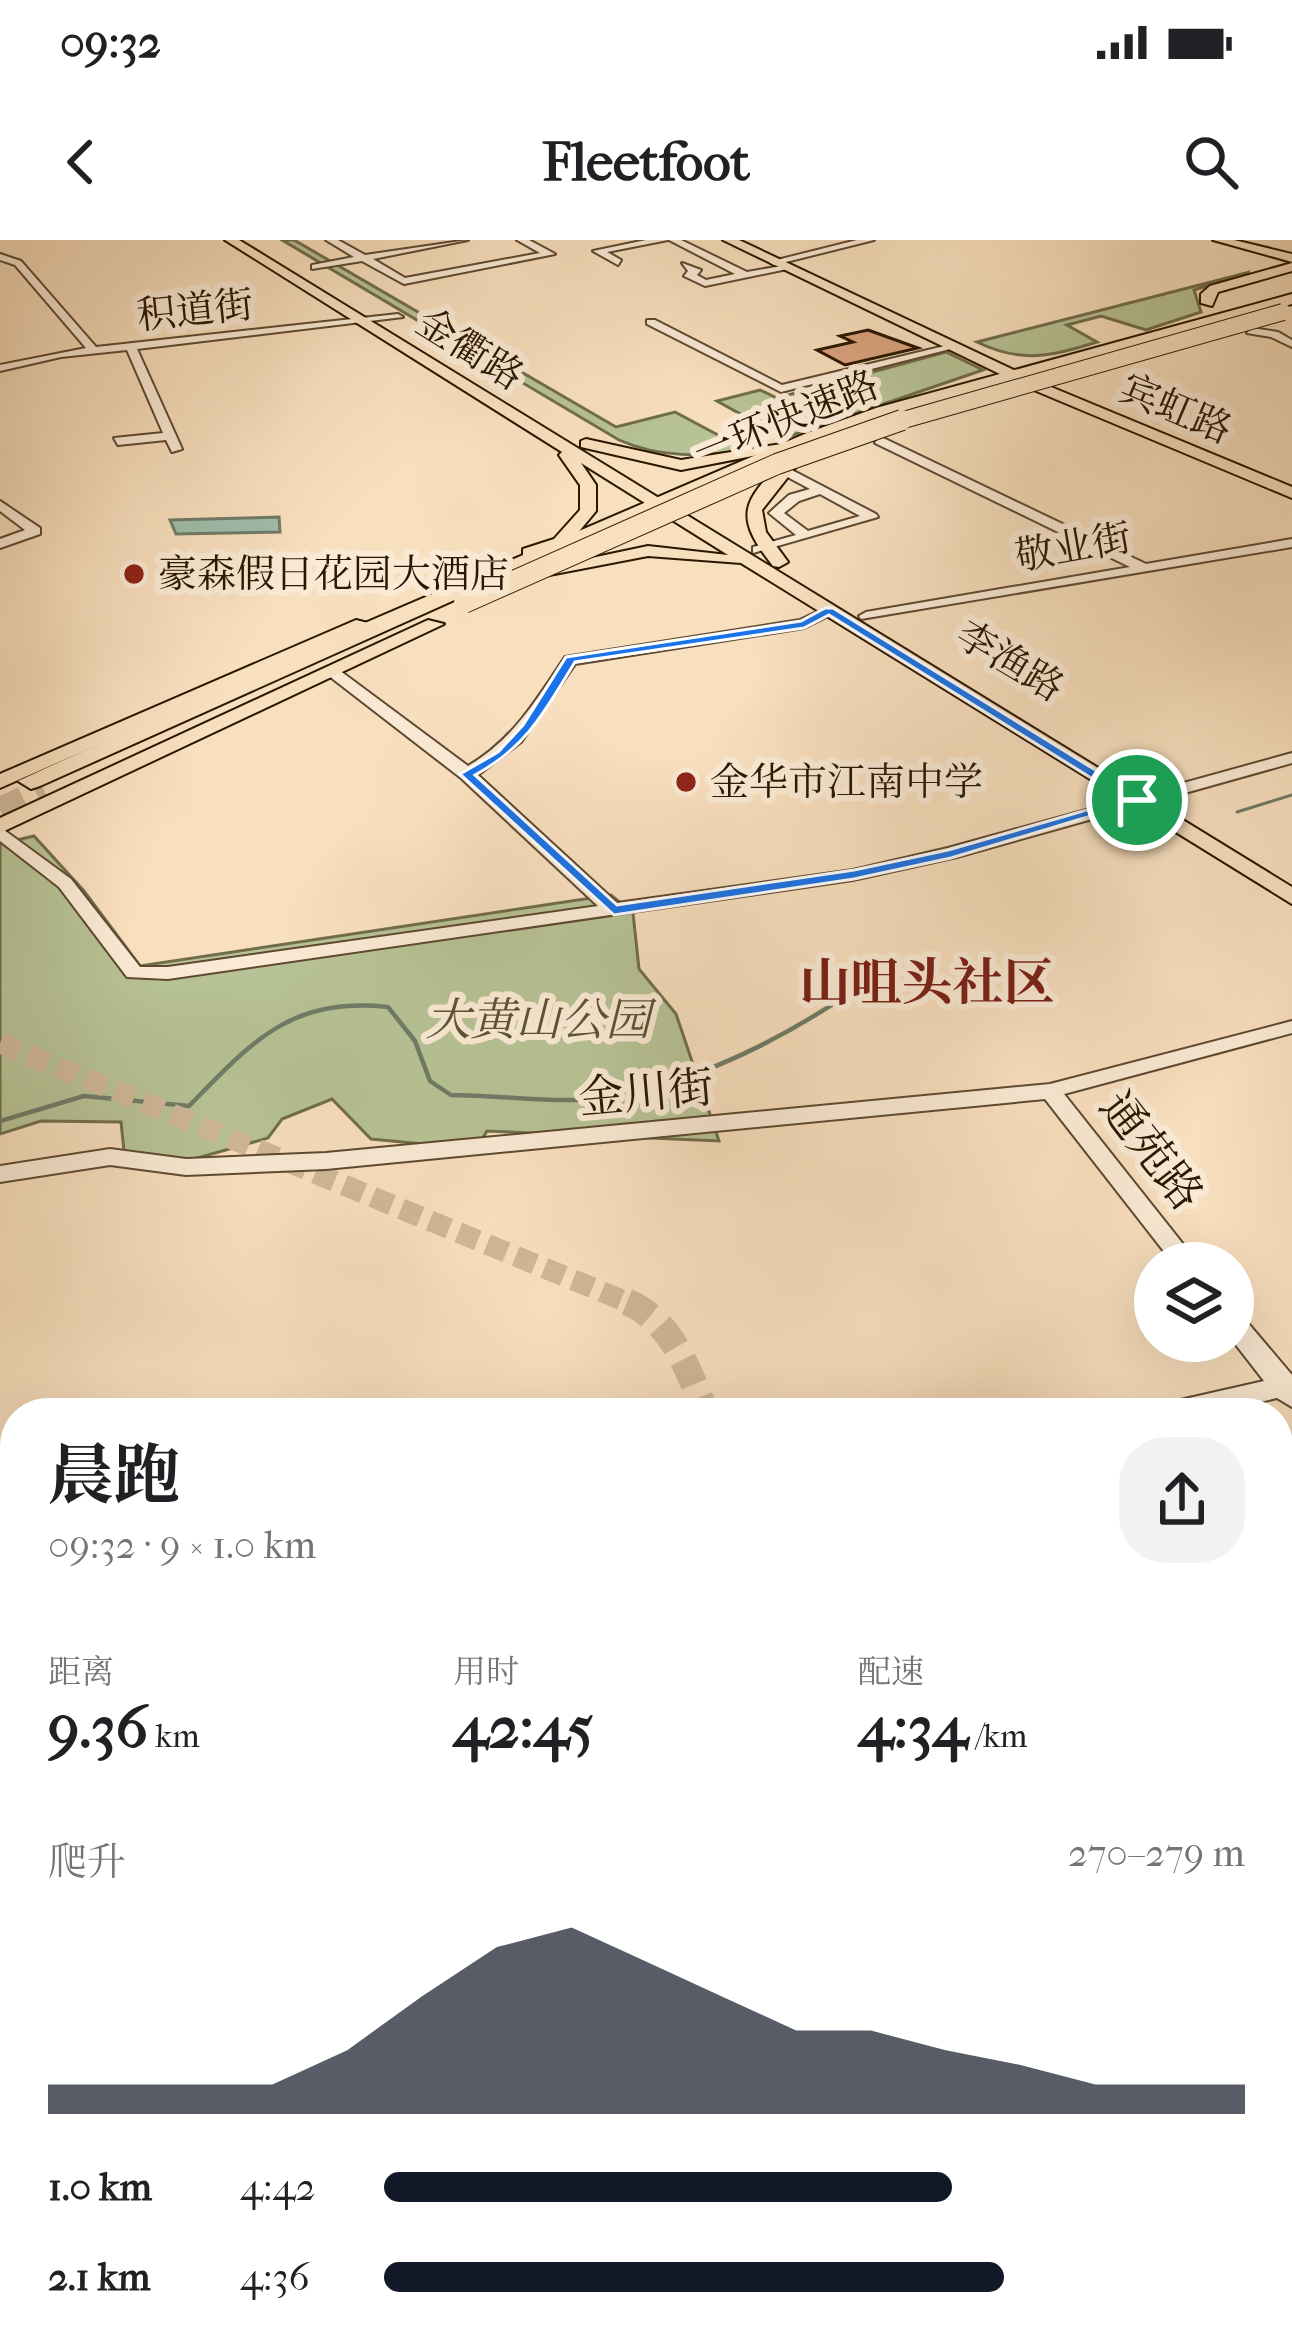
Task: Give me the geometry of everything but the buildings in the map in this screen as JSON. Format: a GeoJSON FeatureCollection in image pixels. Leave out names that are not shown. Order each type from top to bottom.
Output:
{"type":"FeatureCollection","features":[{"type":"Feature","properties":{"kind":"highway"},"geometry":{"type":"LineString","coordinates":[[1030,379],[1288,307]]}},
{"type":"Feature","properties":{"kind":"highway"},"geometry":{"type":"LineString","coordinates":[[330,662],[345,640],[560,543],[785,461],[1204,322],[1250,310],[1288,307]]}},
{"type":"Feature","properties":{"kind":"highway","name":"一环快速路"},"geometry":{"type":"LineString","coordinates":[[330,662],[777,464],[897,421],[1288,307]]}},
{"type":"Feature","properties":{"kind":"highway"},"geometry":{"type":"LineString","coordinates":[[37,786],[330,662],[435,624],[545,573],[671,505]]}},
{"type":"Feature","properties":{"kind":"main road","name":"金衢路"},"geometry":{"type":"LineString","coordinates":[[231,240],[559,443],[671,505]]}},
{"type":"Feature","properties":{"kind":"main road","name":"金衢路"},"geometry":{"type":"LineString","coordinates":[[250,240],[586,444],[671,505]]}},
{"type":"Feature","properties":{"kind":"main road"},"geometry":{"type":"LineString","coordinates":[[729,240],[1030,379]]}},
{"type":"Feature","properties":{"kind":"main road"},"geometry":{"type":"LineString","coordinates":[[745,240],[782,263],[1030,379]]}},
{"type":"Feature","properties":{"kind":"main road"},"geometry":{"type":"LineString","coordinates":[[1219,240],[1292,256]]}},
{"type":"Feature","properties":{"kind":"main road"},"geometry":{"type":"LineString","coordinates":[[1232,240],[1292,256]]}},
{"type":"Feature","properties":{"kind":"main road"},"geometry":{"type":"LineString","coordinates":[[1204,322],[1207,294],[1214,289],[1292,267]]}},
{"type":"Feature","properties":{"kind":"main road"},"geometry":{"type":"LineString","coordinates":[[1207,303],[1250,310]]}},
{"type":"Feature","properties":{"kind":"main road","name":"宾虹路"},"geometry":{"type":"LineString","coordinates":[[1030,379],[1292,489]]}},
{"type":"Feature","properties":{"kind":"main road"},"geometry":{"type":"LineString","coordinates":[[0,782],[560,543],[588,511],[590,497],[588,484],[559,443]]}},
{"type":"Feature","properties":{"kind":"main road"},"geometry":{"type":"LineString","coordinates":[[586,444],[681,464],[785,461]]}},
{"type":"Feature","properties":{"kind":"main road"},"geometry":{"type":"LineString","coordinates":[[545,573],[648,550],[765,556],[750,514],[785,461]]}},
{"type":"Feature","properties":{"kind":"main road","name":"李渔路"},"geometry":{"type":"LineString","coordinates":[[671,505],[866,616],[1292,874]]}},
{"type":"Feature","properties":{"kind":"main road","name":"李渔路"},"geometry":{"type":"LineString","coordinates":[[765,556],[829,610],[1292,897]]}},
{"type":"Feature","properties":{"kind":"main road"},"geometry":{"type":"LineString","coordinates":[[0,829],[330,662]]}},
{"type":"Feature","properties":{"kind":"street"},"geometry":{"type":"LineString","coordinates":[[331,240],[404,281],[550,254],[522,240]]}},
{"type":"Feature","properties":{"kind":"street"},"geometry":{"type":"LineString","coordinates":[[315,267],[426,243],[463,240]]}},
{"type":"Feature","properties":{"kind":"street"},"geometry":{"type":"LineString","coordinates":[[618,262],[598,251],[663,240]]}},
{"type":"Feature","properties":{"kind":"street"},"geometry":{"type":"LineString","coordinates":[[674,240],[746,276]]}},
{"type":"Feature","properties":{"kind":"street"},"geometry":{"type":"LineString","coordinates":[[685,265],[697,272],[688,274],[705,283],[746,276],[869,240]]}},
{"type":"Feature","properties":{"kind":"street"},"geometry":{"type":"LineString","coordinates":[[426,243],[474,268]]}},
{"type":"Feature","properties":{"kind":"street"},"geometry":{"type":"LineString","coordinates":[[0,257],[17,263],[94,351]]}},
{"type":"Feature","properties":{"kind":"street","name":"积道街"},"geometry":{"type":"LineString","coordinates":[[0,368],[94,351],[398,317]]}},
{"type":"Feature","properties":{"kind":"street"},"geometry":{"type":"LineString","coordinates":[[651,322],[781,388],[953,346]]}},
{"type":"Feature","properties":{"kind":"street"},"geometry":{"type":"LineString","coordinates":[[1251,332],[1274,334],[1292,344]]}},
{"type":"Feature","properties":{"kind":"street"},"geometry":{"type":"LineString","coordinates":[[118,442],[174,442],[131,347]]}},
{"type":"Feature","properties":{"kind":"street"},"geometry":{"type":"LineString","coordinates":[[879,440],[1144,568]]}},
{"type":"Feature","properties":{"kind":"street"},"geometry":{"type":"LineString","coordinates":[[765,556],[806,536],[871,517],[821,490],[785,461]]}},
{"type":"Feature","properties":{"kind":"street"},"geometry":{"type":"LineString","coordinates":[[806,536],[776,513],[794,498],[821,490]]}},
{"type":"Feature","properties":{"kind":"street"},"geometry":{"type":"LineString","coordinates":[[0,506],[33,525],[34,531],[0,544]]}},
{"type":"Feature","properties":{"kind":"street","name":"敬业街"},"geometry":{"type":"LineString","coordinates":[[866,616],[1292,543]]}},
{"type":"Feature","properties":{"kind":"street"},"geometry":{"type":"LineString","coordinates":[[466,774],[503,754],[528,728],[570,659],[804,624],[829,610]]}},
{"type":"Feature","properties":{"kind":"street"},"geometry":{"type":"LineString","coordinates":[[330,662],[466,774],[614,910]]}},
{"type":"Feature","properties":{"kind":"street"},"geometry":{"type":"LineString","coordinates":[[0,829],[65,883],[134,973],[168,973],[854,874],[951,854],[1292,758]]}},
{"type":"Feature","properties":{"kind":"street","name":"金川街"},"geometry":{"type":"LineString","coordinates":[[0,1174],[110,1157],[186,1167],[326,1161],[1050,1091],[1292,1027]]}},
{"type":"Feature","properties":{"kind":"street","name":"通苑路"},"geometry":{"type":"LineString","coordinates":[[1050,1091],[1169,1242]]}},
{"type":"Feature","properties":{"kind":"street"},"geometry":{"type":"LineString","coordinates":[[1247,1398],[1289,1390],[1254,1348]]}},
{"type":"Feature","properties":{"kind":"green space"},"geometry":{"type":"Polygon","coordinates":[[[282,240],[294,240],[616,427],[675,412],[746,450],[681,454],[619,440],[282,240]]]}},
{"type":"Feature","properties":{"kind":"green space"},"geometry":{"type":"Polygon","coordinates":[[[1250,272],[1194,290],[1201,312],[1146,330],[1101,316],[1067,325],[1097,342],[1066,351],[1023,355],[977,342],[1250,272]]]}},
{"type":"Feature","properties":{"kind":"green space"},"geometry":{"type":"Polygon","coordinates":[[[946,352],[983,370],[784,438],[717,401],[760,390],[777,398],[946,352]]]}},
{"type":"Feature","properties":{"kind":"green space","name":"大黄山公园"},"geometry":{"type":"Polygon","coordinates":[[[34,836],[84,891],[140,966],[611,895],[633,913],[639,969],[676,1014],[719,1141],[487,1131],[476,1149],[371,1139],[332,1099],[282,1119],[268,1138],[187,1161],[124,1151],[121,1122],[41,1121],[0,1134],[0,844],[34,836]]]}},
{"type":"Feature","properties":{"kind":"shaded area"},"geometry":{"type":"Polygon","coordinates":[[[279,517],[280,532],[176,534],[170,520],[279,517]]]}},
{"type":"Feature","properties":{"kind":"waterway"},"geometry":{"type":"LineString","coordinates":[[1237,812],[1292,795]]}},
{"type":"Feature","properties":{"kind":"waterway"},"geometry":{"type":"LineString","coordinates":[[0,1121],[84,1096],[189,1106],[276,1028],[325,1009],[354,1006],[388,1007],[415,1041],[430,1081],[451,1095],[550,1100],[609,1097],[684,1078],[758,1047],[892,963]]}},
{"type":"Feature","properties":{"kind":"tunnel"},"geometry":{"type":"LineString","coordinates":[[0,810],[44,790]]}},
{"type":"Feature","properties":{"kind":"tunnel"},"geometry":{"type":"LineString","coordinates":[[0,1043],[628,1302]]}},
{"type":"Feature","properties":{"kind":"tunnel"},"geometry":{"type":"LineString","coordinates":[[628,1302],[634,1305]]}},
{"type":"Feature","properties":{"kind":"tunnel"},"geometry":{"type":"LineString","coordinates":[[628,1302],[667,1334],[700,1398]]}},
{"type":"Feature","properties":{"kind":"place","name":"豪森假日花园大酒店"},"geometry":{"type":"Point","coordinates":[134,574]}},
{"type":"Feature","properties":{"kind":"place","name":"金华市江南中学"},"geometry":{"type":"Point","coordinates":[686,782]}},
{"type":"Feature","properties":{"kind":"district","name":"山咀头社区"},"geometry":{"type":"Point","coordinates":[927,983]}},
{"type":"Feature","properties":{"kind":"route"},"geometry":{"type":"LineString","coordinates":[[829,610],[1137,800],[951,854],[769,889],[614,910],[466,774],[503,754],[528,728],[570,659],[804,624],[829,610]]}}]}
